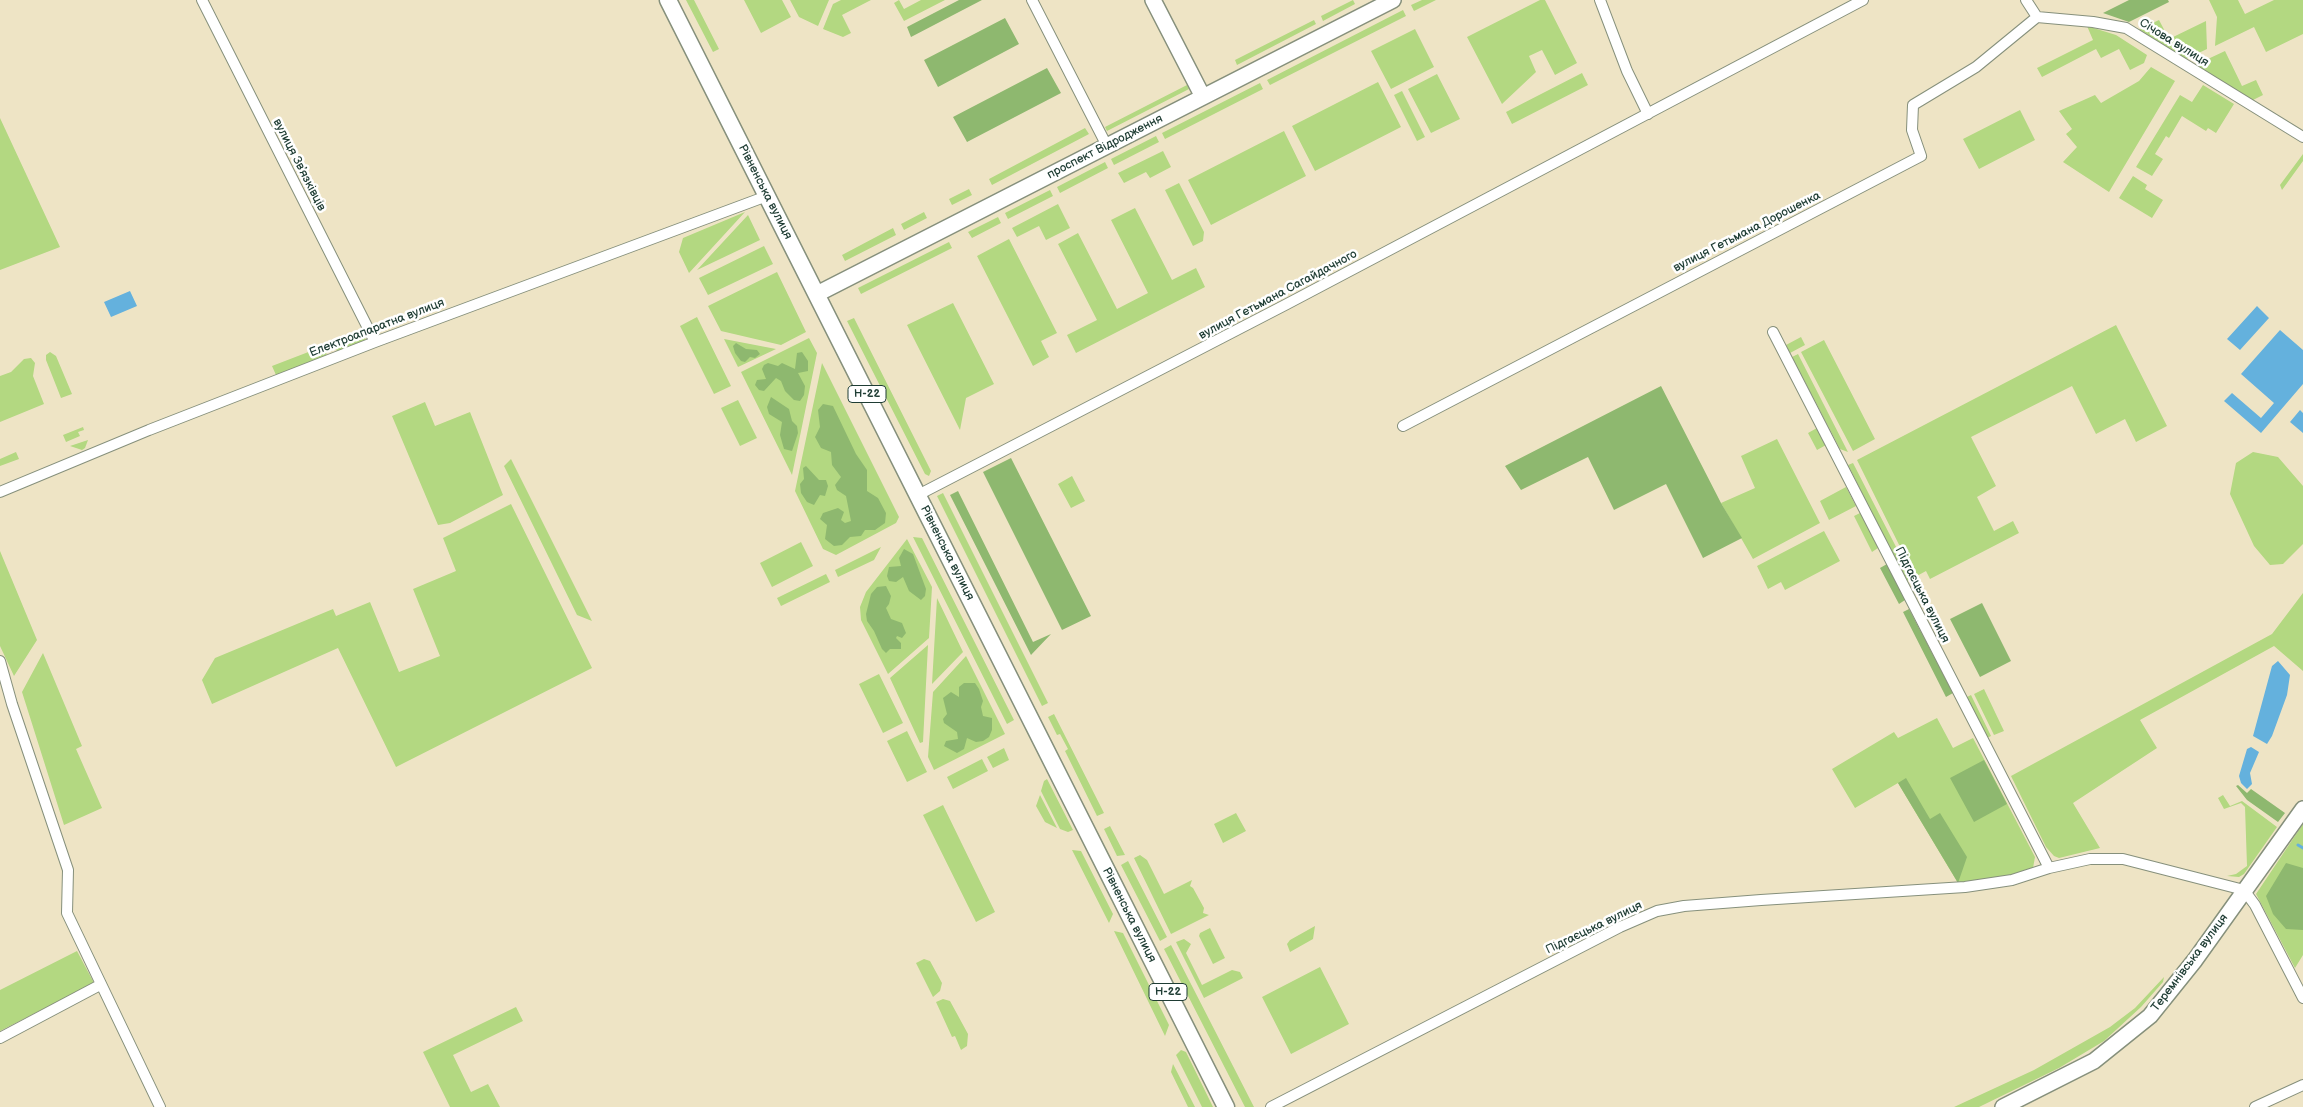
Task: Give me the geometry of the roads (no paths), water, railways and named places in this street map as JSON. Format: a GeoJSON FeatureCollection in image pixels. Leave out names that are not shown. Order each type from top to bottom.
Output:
{"type":"FeatureCollection","features":[{"type":"Feature","properties":{"kind":"main road","name":"Рівненська вулиця"},"geometry":{"type":"LineString","coordinates":[[668,0],[1226,1107]]}},
{"type":"Feature","properties":{"kind":"main road"},"geometry":{"type":"LineString","coordinates":[[1153,0],[1203,97]]}},
{"type":"Feature","properties":{"kind":"main road","name":"проспект Відродження"},"geometry":{"type":"LineString","coordinates":[[817,294],[1203,97],[1374,4],[1393,0]]}},
{"type":"Feature","properties":{"kind":"main road","name":"Теремнівська вулиця"},"geometry":{"type":"LineString","coordinates":[[2003,1107],[2094,1061],[2150,1016],[2195,960],[2303,809]]}},
{"type":"Feature","properties":{"kind":"street","name":"вулиця Звʼязківців"},"geometry":{"type":"LineString","coordinates":[[202,0],[375,342]]}},
{"type":"Feature","properties":{"kind":"street"},"geometry":{"type":"LineString","coordinates":[[1032,0],[1107,146]]}},
{"type":"Feature","properties":{"kind":"street"},"geometry":{"type":"LineString","coordinates":[[1600,0],[1627,70],[1648,114]]}},
{"type":"Feature","properties":{"kind":"street","name":"вулиця Гетьмана Сагайдачного"},"geometry":{"type":"LineString","coordinates":[[918,495],[1230,334],[1863,0]]}},
{"type":"Feature","properties":{"kind":"street"},"geometry":{"type":"LineString","coordinates":[[2026,0],[2037,17]]}},
{"type":"Feature","properties":{"kind":"street","name":"Січова вулиця"},"geometry":{"type":"LineString","coordinates":[[2037,17],[2093,22],[2126,28],[2303,137]]}},
{"type":"Feature","properties":{"kind":"street","name":"вулиця Гетьмана Дорошенка"},"geometry":{"type":"LineString","coordinates":[[1403,426],[1921,156],[1912,130],[1913,105],[1976,67],[2037,17]]}},
{"type":"Feature","properties":{"kind":"street","name":"Електроапаратна вулиця"},"geometry":{"type":"LineString","coordinates":[[0,492],[149,430],[375,342],[767,196]]}},
{"type":"Feature","properties":{"kind":"street","name":"Підгаєцька вулиця"},"geometry":{"type":"LineString","coordinates":[[1774,332],[2049,868]]}},
{"type":"Feature","properties":{"kind":"street"},"geometry":{"type":"LineString","coordinates":[[0,662],[12,704],[68,870],[67,913],[160,1107]]}},
{"type":"Feature","properties":{"kind":"street","name":"Підгаєцька вулиця"},"geometry":{"type":"LineString","coordinates":[[1271,1107],[1620,927],[1657,911],[1694,906],[1965,887],[2012,880],[2049,868],[2090,859],[2123,859],[2244,890]]}},
{"type":"Feature","properties":{"kind":"street"},"geometry":{"type":"LineString","coordinates":[[2244,890],[2255,905],[2303,998]]}},
{"type":"Feature","properties":{"kind":"street"},"geometry":{"type":"LineString","coordinates":[[0,1038],[100,985]]}},
{"type":"Feature","properties":{"kind":"street"},"geometry":{"type":"LineString","coordinates":[[2255,1107],[2303,1085]]}},
{"type":"Feature","properties":{"kind":"water"},"geometry":{"type":"Polygon","coordinates":[[[130,291],[137,306],[111,317],[104,302],[130,291]]]}},
{"type":"Feature","properties":{"kind":"water"},"geometry":{"type":"Polygon","coordinates":[[[2257,306],[2269,318],[2240,350],[2227,339],[2257,306]]]}},
{"type":"Feature","properties":{"kind":"water"},"geometry":{"type":"Polygon","coordinates":[[[2280,330],[2303,350],[2303,384],[2261,433],[2224,401],[2232,393],[2261,418],[2274,403],[2241,374],[2280,330]]]}},
{"type":"Feature","properties":{"kind":"water"},"geometry":{"type":"Polygon","coordinates":[[[2300,410],[2303,413],[2303,433],[2290,422],[2300,410]]]}},
{"type":"Feature","properties":{"kind":"water"},"geometry":{"type":"Polygon","coordinates":[[[2278,661],[2290,675],[2287,695],[2272,736],[2267,744],[2253,736],[2272,666],[2278,661]]]}},
{"type":"Feature","properties":{"kind":"water"},"geometry":{"type":"Polygon","coordinates":[[[2251,747],[2259,752],[2250,773],[2252,784],[2247,789],[2241,783],[2239,776],[2247,749],[2251,747]]]}},
{"type":"Feature","properties":{"kind":"waterway"},"geometry":{"type":"LineString","coordinates":[[2298,845],[2303,848]]}}]}
